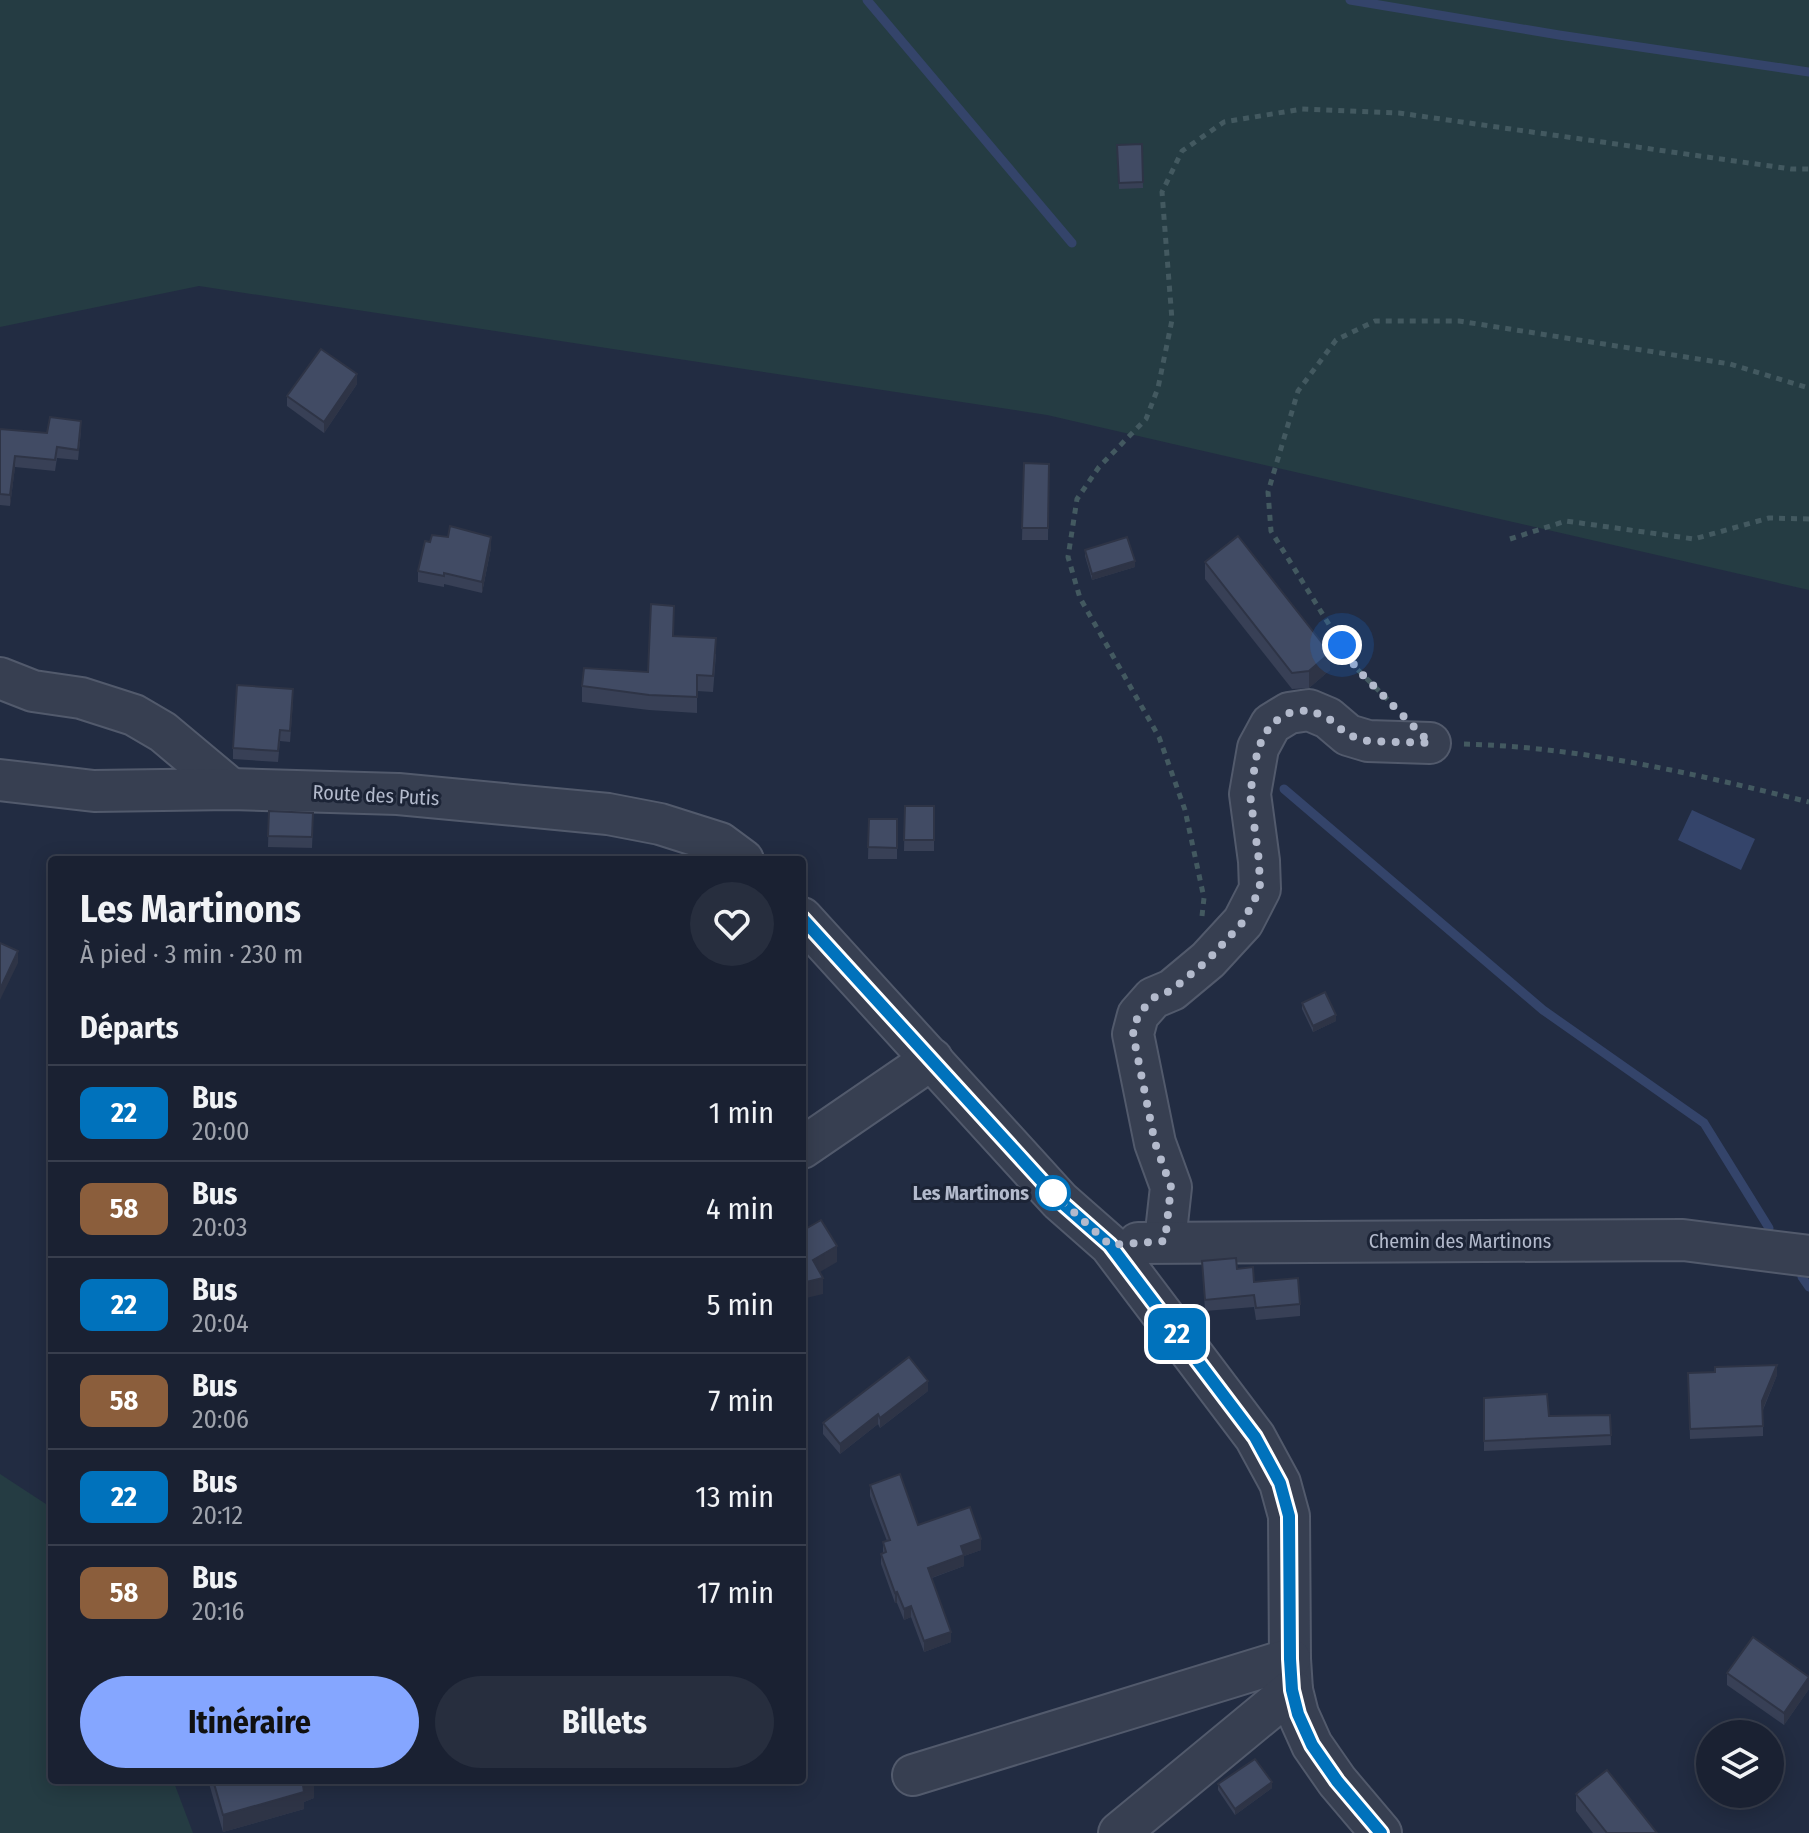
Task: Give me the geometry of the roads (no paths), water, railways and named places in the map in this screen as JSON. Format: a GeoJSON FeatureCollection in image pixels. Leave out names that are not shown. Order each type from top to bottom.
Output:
{"type":"FeatureCollection","features":[{"type":"Feature","properties":{"kind":"street"},"geometry":{"type":"LineString","coordinates":[[0,678],[33,691],[81,698],[134,715],[163,732],[231,789]]}},
{"type":"Feature","properties":{"kind":"street"},"geometry":{"type":"LineString","coordinates":[[1165,1241],[1171,1187],[1155,1143],[1133,1034],[1138,1015],[1153,998],[1172,990],[1197,969],[1243,922],[1260,889],[1250,794],[1258,748],[1271,724],[1289,713],[1309,710],[1328,718],[1348,735],[1368,741],[1430,743]]}},
{"type":"Feature","properties":{"kind":"street","name":"Route des Putis"},"geometry":{"type":"LineString","coordinates":[[0,780],[94,791],[231,789],[398,794],[608,814],[660,824],[720,843],[738,856]]}},
{"type":"Feature","properties":{"kind":"street"},"geometry":{"type":"LineString","coordinates":[[806,922],[1060,1201],[1110,1245],[1255,1437],[1280,1483],[1289,1516],[1291,1674],[1298,1714],[1312,1745],[1337,1781],[1381,1833]]}},
{"type":"Feature","properties":{"kind":"street"},"geometry":{"type":"LineString","coordinates":[[806,1145],[932,1059]]}},
{"type":"Feature","properties":{"kind":"street","name":"Chemin des Martinons"},"geometry":{"type":"LineString","coordinates":[[1110,1245],[1165,1241],[1683,1240],[1809,1256]]}},
{"type":"Feature","properties":{"kind":"street"},"geometry":{"type":"LineString","coordinates":[[913,1775],[1291,1674]]}},
{"type":"Feature","properties":{"kind":"street"},"geometry":{"type":"LineString","coordinates":[[1119,1833],[1291,1674]]}},
{"type":"Feature","properties":{"kind":"water"},"geometry":{"type":"Polygon","coordinates":[[[1692,810],[1755,839],[1741,870],[1678,840],[1692,810]]]}},
{"type":"Feature","properties":{"kind":"waterway"},"geometry":{"type":"LineString","coordinates":[[867,0],[1072,243]]}},
{"type":"Feature","properties":{"kind":"waterway"},"geometry":{"type":"LineString","coordinates":[[1350,0],[1809,72]]}},
{"type":"Feature","properties":{"kind":"waterway"},"geometry":{"type":"LineString","coordinates":[[1284,789],[1543,1010],[1704,1123],[1769,1228]]}},
{"type":"Feature","properties":{"kind":"waterway"},"geometry":{"type":"LineString","coordinates":[[1802,1277],[1809,1287]]}},
{"type":"Feature","properties":{"kind":"place","name":"Les Martinons"},"geometry":{"type":"Point","coordinates":[1053,1193]}}]}
